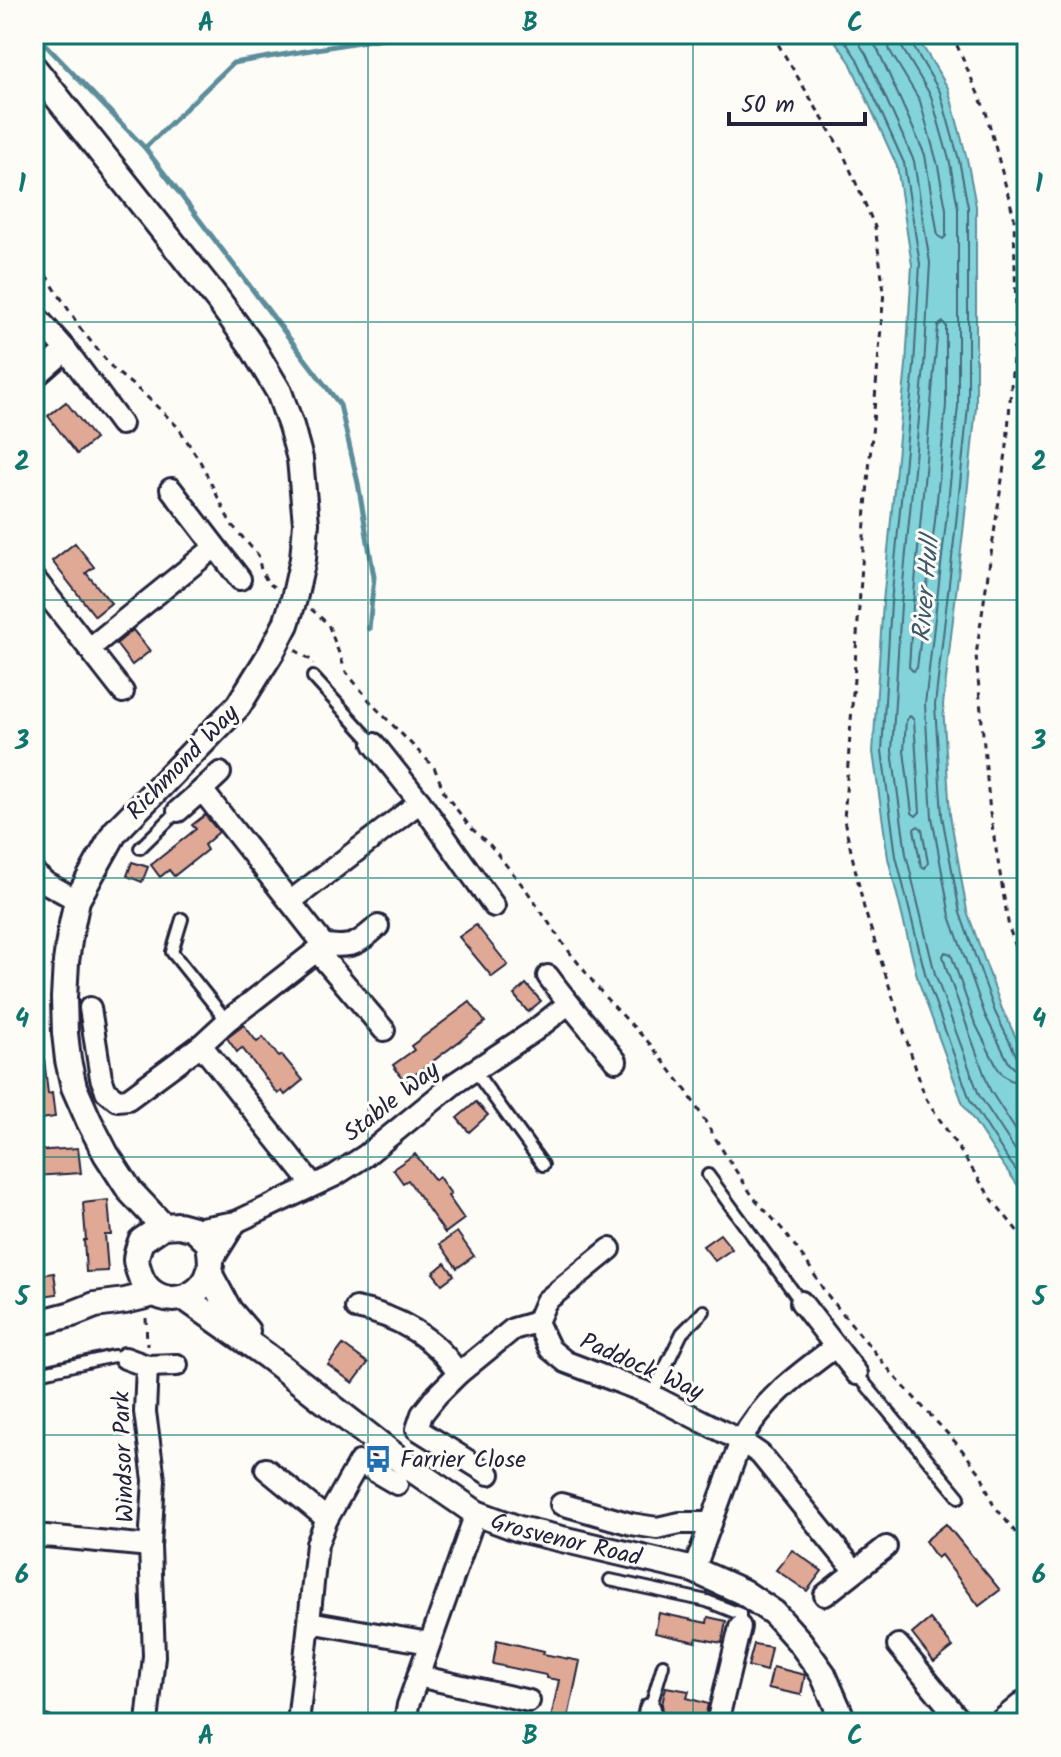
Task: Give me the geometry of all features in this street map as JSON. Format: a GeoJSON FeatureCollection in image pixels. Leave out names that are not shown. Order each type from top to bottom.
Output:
{"type":"FeatureCollection","features":[{"type":"Feature","properties":{"kind":"street","name":"Richmond Way"},"geometry":{"type":"LineString","coordinates":[[34,68],[251,345],[279,392],[300,459],[306,523],[303,559],[294,599],[278,640],[238,706],[115,832],[77,900],[64,986],[65,1033],[74,1087],[106,1154],[130,1191],[163,1226]]}},
{"type":"Feature","properties":{"kind":"street"},"geometry":{"type":"LineString","coordinates":[[34,314],[121,424]]}},
{"type":"Feature","properties":{"kind":"street"},"geometry":{"type":"LineString","coordinates":[[34,378],[63,347]]}},
{"type":"Feature","properties":{"kind":"street"},"geometry":{"type":"LineString","coordinates":[[171,489],[240,579]]}},
{"type":"Feature","properties":{"kind":"street"},"geometry":{"type":"LineString","coordinates":[[90,648],[215,547]]}},
{"type":"Feature","properties":{"kind":"street"},"geometry":{"type":"LineString","coordinates":[[34,578],[123,692]]}},
{"type":"Feature","properties":{"kind":"street"},"geometry":{"type":"LineString","coordinates":[[374,744],[420,802],[494,906]]}},
{"type":"Feature","properties":{"kind":"street"},"geometry":{"type":"LineString","coordinates":[[178,811],[220,773]]}},
{"type":"Feature","properties":{"kind":"street"},"geometry":{"type":"LineString","coordinates":[[202,790],[291,901],[321,948],[384,1030]]}},
{"type":"Feature","properties":{"kind":"street"},"geometry":{"type":"LineString","coordinates":[[291,901],[420,802]]}},
{"type":"Feature","properties":{"kind":"street"},"geometry":{"type":"LineString","coordinates":[[34,873],[77,900]]}},
{"type":"Feature","properties":{"kind":"street"},"geometry":{"type":"LineString","coordinates":[[90,1008],[103,1084],[117,1100],[128,1099],[201,1045],[321,948],[347,947],[361,941],[378,926]]}},
{"type":"Feature","properties":{"kind":"street"},"geometry":{"type":"LineString","coordinates":[[548,976],[616,1061]]}},
{"type":"Feature","properties":{"kind":"street","name":"Stable Way"},"geometry":{"type":"LineString","coordinates":[[194,1229],[236,1222],[334,1176],[365,1156],[474,1070],[534,1031],[568,1004]]}},
{"type":"Feature","properties":{"kind":"street"},"geometry":{"type":"LineString","coordinates":[[201,1045],[313,1185]]}},
{"type":"Feature","properties":{"kind":"street","name":"Richmond Way"},"geometry":{"type":"LineString","coordinates":[[130,1191],[138,1251]]}},
{"type":"Feature","properties":{"kind":"street"},"geometry":{"type":"LineString","coordinates":[[34,1324],[95,1305],[185,1298],[202,1285],[236,1222]]}},
{"type":"Feature","properties":{"kind":"street"},"geometry":{"type":"LineString","coordinates":[[95,1305],[118,1285],[138,1251],[163,1226],[179,1225],[194,1229],[209,1243],[210,1268]]}},
{"type":"Feature","properties":{"kind":"street"},"geometry":{"type":"LineString","coordinates":[[489,1474],[417,1429],[422,1414],[458,1374],[513,1329],[537,1322],[546,1301],[610,1249]]}},
{"type":"Feature","properties":{"kind":"street"},"geometry":{"type":"LineString","coordinates":[[138,1251],[142,1282],[150,1302]]}},
{"type":"Feature","properties":{"kind":"street","name":"Grosvenor Road"},"geometry":{"type":"LineString","coordinates":[[210,1268],[229,1310],[267,1356]]}},
{"type":"Feature","properties":{"kind":"street","name":"Grosvenor Road"},"geometry":{"type":"LineString","coordinates":[[185,1298],[267,1356],[409,1467],[476,1513],[519,1529],[694,1570],[743,1592],[774,1613],[800,1642],[823,1674],[844,1723]]}},
{"type":"Feature","properties":{"kind":"street"},"geometry":{"type":"LineString","coordinates":[[801,1302],[857,1374]]}},
{"type":"Feature","properties":{"kind":"street"},"geometry":{"type":"LineString","coordinates":[[356,1308],[397,1320],[413,1330],[450,1360],[458,1374]]}},
{"type":"Feature","properties":{"kind":"street","name":"Paddock Way"},"geometry":{"type":"LineString","coordinates":[[537,1322],[550,1349],[566,1362],[652,1395],[760,1454],[855,1571]]}},
{"type":"Feature","properties":{"kind":"street"},"geometry":{"type":"LineString","coordinates":[[694,1570],[748,1427],[791,1379],[835,1347]]}},
{"type":"Feature","properties":{"kind":"street","name":"Windsor Park"},"geometry":{"type":"LineString","coordinates":[[125,1358],[147,1366],[177,1365]]}},
{"type":"Feature","properties":{"kind":"street","name":"Windsor Park"},"geometry":{"type":"LineString","coordinates":[[147,1366],[145,1412],[154,1480],[150,1546],[154,1656],[147,1723]]}},
{"type":"Feature","properties":{"kind":"street"},"geometry":{"type":"LineString","coordinates":[[298,1723],[317,1544],[327,1519],[359,1462],[397,1484]]}},
{"type":"Feature","properties":{"kind":"street"},"geometry":{"type":"LineString","coordinates":[[266,1469],[327,1519]]}},
{"type":"Feature","properties":{"kind":"street"},"geometry":{"type":"LineString","coordinates":[[561,1504],[631,1524],[657,1528],[680,1523],[711,1523]]}},
{"type":"Feature","properties":{"kind":"street"},"geometry":{"type":"LineString","coordinates":[[405,1723],[408,1705],[476,1513]]}},
{"type":"Feature","properties":{"kind":"street","name":"Windsor Park"},"geometry":{"type":"LineString","coordinates":[[34,1538],[46,1536],[150,1546]]}},
{"type":"Feature","properties":{"kind":"street"},"geometry":{"type":"LineString","coordinates":[[825,1595],[886,1547]]}},
{"type":"Feature","properties":{"kind":"street"},"geometry":{"type":"LineString","coordinates":[[309,1622],[429,1643]]}},
{"type":"Feature","properties":{"kind":"street"},"geometry":{"type":"LineString","coordinates":[[717,1723],[740,1627]]}},
{"type":"Feature","properties":{"kind":"street"},"geometry":{"type":"LineString","coordinates":[[898,1645],[962,1723]]}},
{"type":"Feature","properties":{"kind":"street"},"geometry":{"type":"LineString","coordinates":[[418,1676],[529,1701]]}},
{"type":"Feature","properties":{"kind":"street"},"geometry":{"type":"LineString","coordinates":[[998,1723],[1027,1699]]}},
{"type":"Feature","properties":{"kind":"lane"},"geometry":{"type":"LineString","coordinates":[[313,677],[374,744]]}},
{"type":"Feature","properties":{"kind":"lane"},"geometry":{"type":"LineString","coordinates":[[140,848],[178,811]]}},
{"type":"Feature","properties":{"kind":"lane"},"geometry":{"type":"LineString","coordinates":[[182,919],[172,952],[227,1021]]}},
{"type":"Feature","properties":{"kind":"lane"},"geometry":{"type":"LineString","coordinates":[[474,1070],[543,1165]]}},
{"type":"Feature","properties":{"kind":"lane"},"geometry":{"type":"LineString","coordinates":[[708,1175],[801,1302]]}},
{"type":"Feature","properties":{"kind":"lane"},"geometry":{"type":"LineString","coordinates":[[652,1395],[682,1333],[704,1311]]}},
{"type":"Feature","properties":{"kind":"lane"},"geometry":{"type":"LineString","coordinates":[[34,1374],[113,1356],[125,1358]]}},
{"type":"Feature","properties":{"kind":"lane"},"geometry":{"type":"LineString","coordinates":[[857,1374],[959,1497]]}},
{"type":"Feature","properties":{"kind":"lane"},"geometry":{"type":"LineString","coordinates":[[610,1580],[707,1601],[740,1614],[740,1627]]}},
{"type":"Feature","properties":{"kind":"lane"},"geometry":{"type":"LineString","coordinates":[[648,1716],[663,1665]]}},
{"type":"Feature","properties":{"kind":"path"},"geometry":{"type":"LineString","coordinates":[[772,34],[849,166],[875,227],[884,291],[844,820],[864,908],[925,1097],[991,1198],[1027,1243]]}},
{"type":"Feature","properties":{"kind":"path"},"geometry":{"type":"LineString","coordinates":[[952,34],[986,112],[1014,217],[1016,313],[1007,446],[976,655],[990,813],[1009,928],[1027,977]]}},
{"type":"Feature","properties":{"kind":"path"},"geometry":{"type":"LineString","coordinates":[[34,255],[80,328],[114,370],[178,427],[201,463],[231,524],[258,555],[268,583],[315,612],[328,624],[346,672],[374,706],[434,767],[445,794],[470,827],[490,845],[598,988],[679,1080],[754,1198],[784,1231],[825,1292],[981,1474],[993,1504],[1027,1547]]}},
{"type":"Feature","properties":{"kind":"path"},"geometry":{"type":"LineString","coordinates":[[63,347],[80,328]]}},
{"type":"Feature","properties":{"kind":"path"},"geometry":{"type":"LineString","coordinates":[[278,640],[314,662],[313,677]]}},
{"type":"Feature","properties":{"kind":"path"},"geometry":{"type":"LineString","coordinates":[[147,1366],[150,1302]]}},
{"type":"Feature","properties":{"kind":"path"},"geometry":{"type":"LineString","coordinates":[[34,1712],[71,1723]]}},
{"type":"Feature","properties":{"kind":"water","name":"River Hull"},"geometry":{"type":"Polygon","coordinates":[[[830,34],[915,34],[948,88],[976,206],[976,407],[943,705],[950,815],[967,911],[1002,1009],[1027,1060],[1027,1198],[963,1104],[918,980],[888,858],[873,752],[912,265],[897,166],[850,62],[830,34]]]}},
{"type":"Feature","properties":{"kind":"building"},"geometry":{"type":"Polygon","coordinates":[[[66,402],[95,439],[77,454],[48,416],[66,402]]]}},
{"type":"Feature","properties":{"kind":"building"},"geometry":{"type":"Polygon","coordinates":[[[75,543],[94,567],[86,573],[111,603],[95,616],[52,561],[75,543]]]}},
{"type":"Feature","properties":{"kind":"building"},"geometry":{"type":"Polygon","coordinates":[[[133,630],[150,651],[132,665],[116,644],[133,630]]]}},
{"type":"Feature","properties":{"kind":"building"},"geometry":{"type":"Polygon","coordinates":[[[205,815],[219,832],[204,845],[207,850],[174,876],[169,870],[160,877],[151,865],[196,829],[192,825],[205,815]]]}},
{"type":"Feature","properties":{"kind":"building"},"geometry":{"type":"Polygon","coordinates":[[[132,862],[148,867],[142,882],[127,876],[132,862]]]}},
{"type":"Feature","properties":{"kind":"building"},"geometry":{"type":"Polygon","coordinates":[[[476,925],[508,965],[492,977],[459,937],[476,925]]]}},
{"type":"Feature","properties":{"kind":"building"},"geometry":{"type":"Polygon","coordinates":[[[526,984],[541,1001],[528,1012],[514,995],[526,984]]]}},
{"type":"Feature","properties":{"kind":"building"},"geometry":{"type":"Polygon","coordinates":[[[470,1002],[485,1022],[405,1082],[393,1065],[414,1050],[411,1046],[470,1002]]]}},
{"type":"Feature","properties":{"kind":"building"},"geometry":{"type":"Polygon","coordinates":[[[244,1025],[257,1042],[263,1037],[303,1080],[285,1095],[282,1091],[278,1094],[242,1048],[237,1052],[227,1038],[244,1025]]]}},
{"type":"Feature","properties":{"kind":"building"},"geometry":{"type":"Polygon","coordinates":[[[34,1058],[44,1058],[48,1094],[52,1093],[55,1117],[34,1120],[34,1058]]]}},
{"type":"Feature","properties":{"kind":"building"},"geometry":{"type":"Polygon","coordinates":[[[476,1102],[488,1115],[469,1132],[457,1118],[476,1102]]]}},
{"type":"Feature","properties":{"kind":"building"},"geometry":{"type":"Polygon","coordinates":[[[78,1148],[81,1173],[34,1176],[34,1151],[78,1148]]]}},
{"type":"Feature","properties":{"kind":"building"},"geometry":{"type":"Polygon","coordinates":[[[415,1154],[435,1180],[439,1177],[464,1219],[445,1233],[408,1180],[403,1183],[393,1169],[415,1154]]]}},
{"type":"Feature","properties":{"kind":"building"},"geometry":{"type":"Polygon","coordinates":[[[108,1200],[111,1235],[105,1235],[108,1271],[86,1272],[83,1203],[108,1200]]]}},
{"type":"Feature","properties":{"kind":"building"},"geometry":{"type":"Polygon","coordinates":[[[457,1232],[474,1256],[457,1268],[440,1244],[457,1232]]]}},
{"type":"Feature","properties":{"kind":"building"},"geometry":{"type":"Polygon","coordinates":[[[720,1234],[732,1249],[715,1261],[703,1246],[720,1234]]]}},
{"type":"Feature","properties":{"kind":"building"},"geometry":{"type":"Polygon","coordinates":[[[445,1263],[454,1275],[442,1284],[433,1273],[445,1263]]]}},
{"type":"Feature","properties":{"kind":"building"},"geometry":{"type":"Polygon","coordinates":[[[54,1273],[57,1294],[34,1297],[34,1276],[54,1273]]]}},
{"type":"Feature","properties":{"kind":"building"},"geometry":{"type":"Polygon","coordinates":[[[343,1345],[368,1363],[353,1383],[328,1365],[343,1345]]]}},
{"type":"Feature","properties":{"kind":"building"},"geometry":{"type":"Polygon","coordinates":[[[946,1524],[1000,1590],[979,1606],[941,1555],[937,1558],[925,1541],[946,1524]]]}},
{"type":"Feature","properties":{"kind":"building"},"geometry":{"type":"Polygon","coordinates":[[[792,1550],[822,1571],[807,1591],[776,1570],[792,1550]]]}},
{"type":"Feature","properties":{"kind":"building"},"geometry":{"type":"Polygon","coordinates":[[[659,1613],[707,1623],[708,1617],[726,1621],[722,1643],[697,1638],[696,1642],[655,1633],[659,1613]]]}},
{"type":"Feature","properties":{"kind":"building"},"geometry":{"type":"Polygon","coordinates":[[[930,1619],[953,1647],[934,1662],[912,1634],[930,1619]]]}},
{"type":"Feature","properties":{"kind":"building"},"geometry":{"type":"Polygon","coordinates":[[[497,1640],[580,1661],[567,1723],[550,1723],[559,1680],[493,1664],[497,1640]]]}},
{"type":"Feature","properties":{"kind":"building"},"geometry":{"type":"Polygon","coordinates":[[[754,1644],[771,1647],[766,1671],[748,1666],[754,1644]]]}},
{"type":"Feature","properties":{"kind":"building"},"geometry":{"type":"Polygon","coordinates":[[[773,1667],[805,1675],[801,1695],[768,1688],[773,1667]]]}},
{"type":"Feature","properties":{"kind":"building"},"geometry":{"type":"Polygon","coordinates":[[[666,1687],[689,1691],[687,1698],[708,1704],[704,1723],[684,1723],[686,1716],[663,1711],[666,1687]]]}},
{"type":"Feature","properties":{"kind":"waterway"},"geometry":{"type":"LineString","coordinates":[[35,34],[145,148],[340,405],[358,483],[374,577],[369,629]]}},
{"type":"Feature","properties":{"kind":"waterway"},"geometry":{"type":"LineString","coordinates":[[145,148],[233,63],[407,34]]}},
{"type":"Feature","properties":{"kind":"place","name":"Farrier Close"},"geometry":{"type":"Point","coordinates":[378,1459]}}]}
